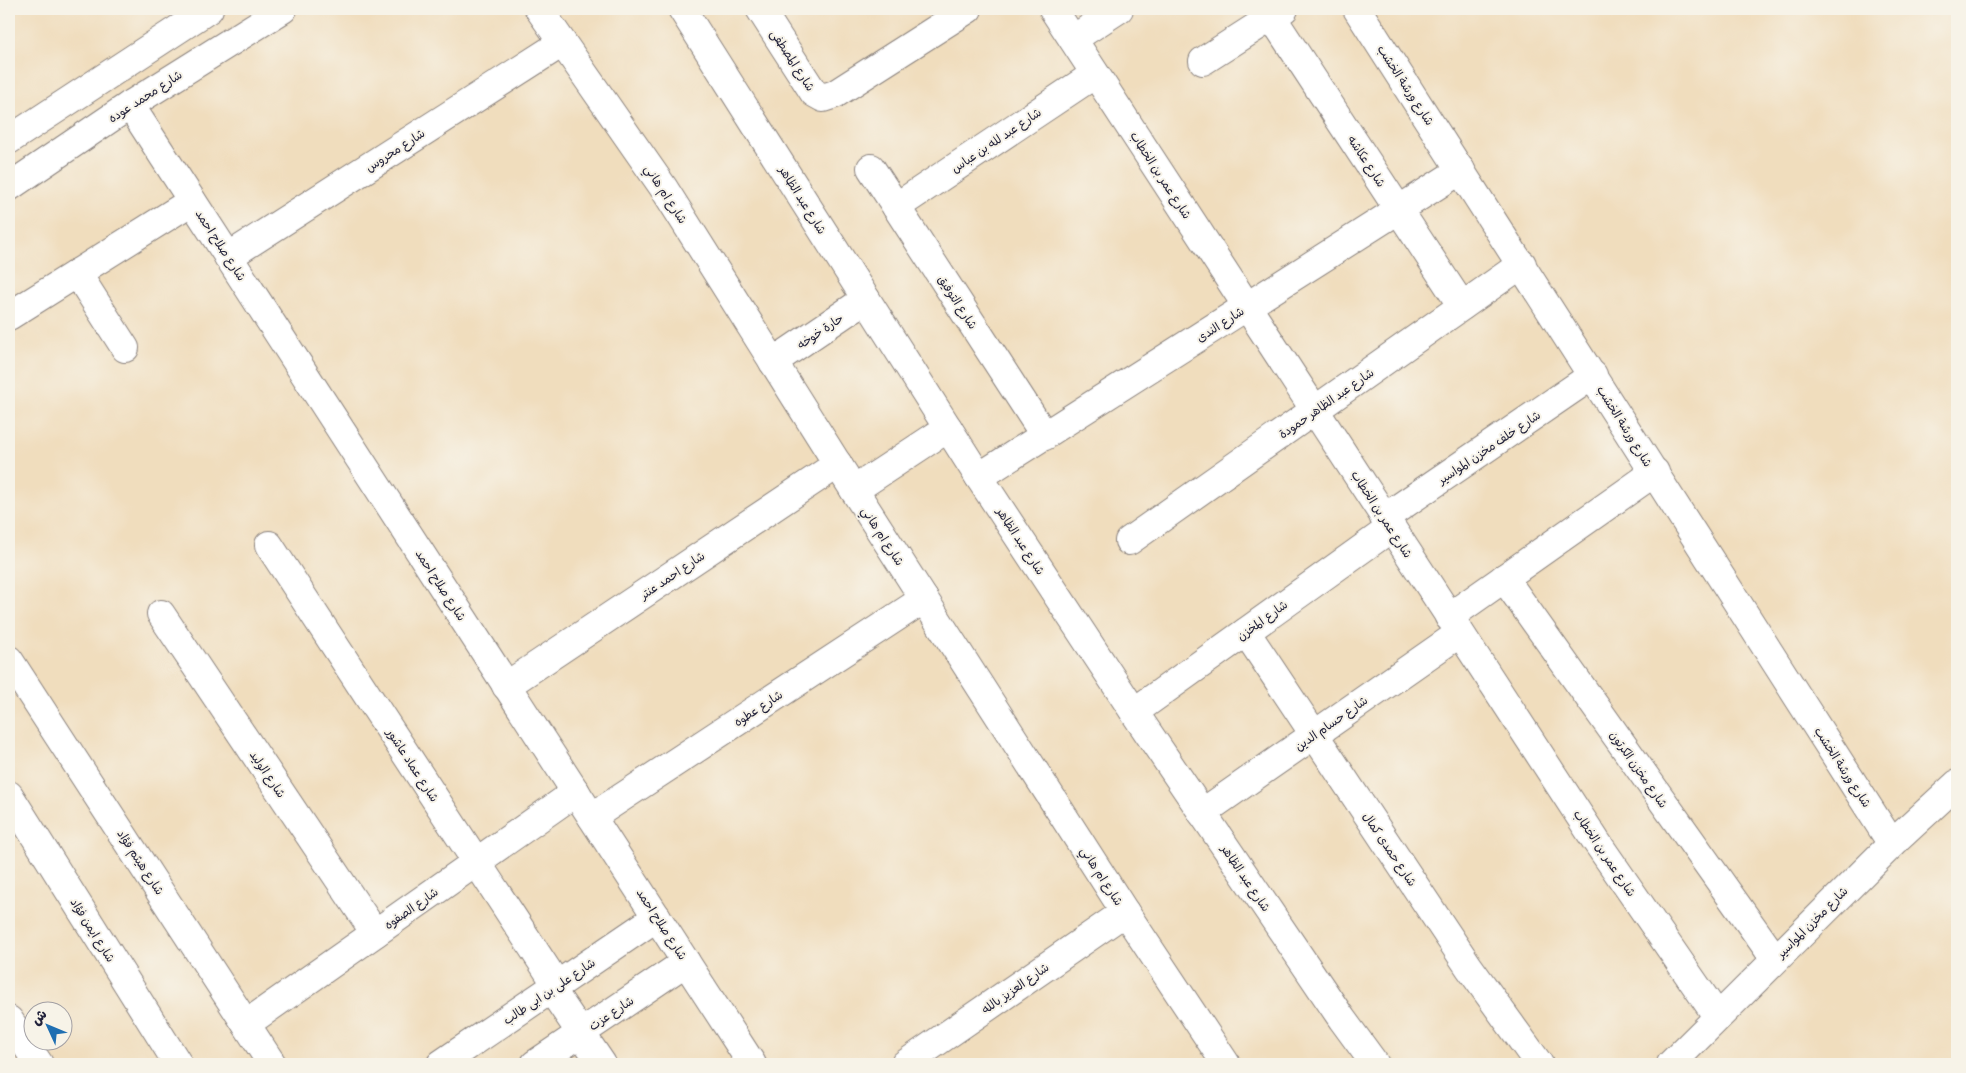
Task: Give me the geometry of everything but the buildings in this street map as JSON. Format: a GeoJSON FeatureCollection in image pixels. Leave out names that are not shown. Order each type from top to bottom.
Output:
{"type":"FeatureCollection","features":[{"type":"Feature","properties":{"kind":"street"},"geometry":{"type":"LineString","coordinates":[[9,140],[209,9]]}},
{"type":"Feature","properties":{"kind":"street","name":"شارع محمد عوده"},"geometry":{"type":"LineString","coordinates":[[9,187],[130,105],[283,9]]}},
{"type":"Feature","properties":{"kind":"street","name":"شارع ام هاني"},"geometry":{"type":"LineString","coordinates":[[539,9],[663,187],[854,490],[1125,912],[1226,1064]]}},
{"type":"Feature","properties":{"kind":"street","name":"شارع عبد الظاهر"},"geometry":{"type":"LineString","coordinates":[[682,9],[979,478],[1134,712],[1375,1064]]}},
{"type":"Feature","properties":{"kind":"street","name":"شارع المصطفى"},"geometry":{"type":"LineString","coordinates":[[760,9],[814,93],[823,98],[835,94],[968,9]]}},
{"type":"Feature","properties":{"kind":"street","name":"شارع عمر بن الخطاب"},"geometry":{"type":"LineString","coordinates":[[1053,9],[1596,841],[1717,1016]]}},
{"type":"Feature","properties":{"kind":"street"},"geometry":{"type":"LineString","coordinates":[[1073,39],[1119,9]]}},
{"type":"Feature","properties":{"kind":"street","name":"شارع ورشة الخشب"},"geometry":{"type":"LineString","coordinates":[[1357,9],[1892,844]]}},
{"type":"Feature","properties":{"kind":"street"},"geometry":{"type":"LineString","coordinates":[[1203,61],[1278,13]]}},
{"type":"Feature","properties":{"kind":"street","name":"شارع عكاشه"},"geometry":{"type":"LineString","coordinates":[[1278,13],[1399,210],[1462,306]]}},
{"type":"Feature","properties":{"kind":"street","name":"شارع محروس"},"geometry":{"type":"LineString","coordinates":[[228,257],[562,43]]}},
{"type":"Feature","properties":{"kind":"street","name":"شارع عبد لله بن عباس"},"geometry":{"type":"LineString","coordinates":[[896,207],[1095,74]]}},
{"type":"Feature","properties":{"kind":"street","name":"شارع صلاح احمد"},"geometry":{"type":"LineString","coordinates":[[130,105],[752,1064]]}},
{"type":"Feature","properties":{"kind":"street","name":"شارع التوفيق"},"geometry":{"type":"LineString","coordinates":[[871,168],[1045,436]]}},
{"type":"Feature","properties":{"kind":"street","name":"شارع الندى"},"geometry":{"type":"LineString","coordinates":[[979,478],[1461,170]]}},
{"type":"Feature","properties":{"kind":"street"},"geometry":{"type":"LineString","coordinates":[[9,316],[192,200]]}},
{"type":"Feature","properties":{"kind":"street","name":"شارع عبد الظاهر حمودة"},"geometry":{"type":"LineString","coordinates":[[1129,541],[1522,264]]}},
{"type":"Feature","properties":{"kind":"street"},"geometry":{"type":"LineString","coordinates":[[77,272],[125,348]]}},
{"type":"Feature","properties":{"kind":"street","name":"حارة خوخه"},"geometry":{"type":"LineString","coordinates":[[773,362],[866,299]]}},
{"type":"Feature","properties":{"kind":"street","name":"شارع خلف مخزن المواسير"},"geometry":{"type":"LineString","coordinates":[[1388,523],[1593,376]]}},
{"type":"Feature","properties":{"kind":"street"},"geometry":{"type":"LineString","coordinates":[[854,490],[948,428]]}},
{"type":"Feature","properties":{"kind":"street","name":"شارع احمد عنتر"},"geometry":{"type":"LineString","coordinates":[[506,686],[838,464]]}},
{"type":"Feature","properties":{"kind":"street","name":"شارع حسام الدين"},"geometry":{"type":"LineString","coordinates":[[1202,812],[1314,734],[1454,625],[1504,578],[1655,472]]}},
{"type":"Feature","properties":{"kind":"street","name":"شارع المخزن"},"geometry":{"type":"LineString","coordinates":[[1134,712],[1246,632],[1388,523]]}},
{"type":"Feature","properties":{"kind":"street","name":"شارع عماد عاشور"},"geometry":{"type":"LineString","coordinates":[[269,545],[477,862],[581,1034],[602,1064]]}},
{"type":"Feature","properties":{"kind":"street","name":"شارع مخزن الكرتون"},"geometry":{"type":"LineString","coordinates":[[1504,578],[1775,959]]}},
{"type":"Feature","properties":{"kind":"street","name":"شارع عطوه"},"geometry":{"type":"LineString","coordinates":[[592,817],[924,599]]}},
{"type":"Feature","properties":{"kind":"street","name":"شارع الوليد"},"geometry":{"type":"LineString","coordinates":[[161,614],[375,933]]}},
{"type":"Feature","properties":{"kind":"street","name":"شارع حمدى كمال"},"geometry":{"type":"LineString","coordinates":[[1246,632],[1469,967],[1539,1064]]}},
{"type":"Feature","properties":{"kind":"street","name":"شارع هيثم فؤاد"},"geometry":{"type":"LineString","coordinates":[[9,660],[272,1064]]}},
{"type":"Feature","properties":{"kind":"street","name":"شارع مخزن المواسير"},"geometry":{"type":"LineString","coordinates":[[1671,1064],[1717,1016],[1892,844],[1957,784]]}},
{"type":"Feature","properties":{"kind":"street","name":"شارع الصفوه"},"geometry":{"type":"LineString","coordinates":[[246,1024],[576,792]]}},
{"type":"Feature","properties":{"kind":"street","name":"شارع ايمن فؤاد"},"geometry":{"type":"LineString","coordinates":[[9,795],[178,1064]]}},
{"type":"Feature","properties":{"kind":"street","name":"شارع العزيز بالله"},"geometry":{"type":"LineString","coordinates":[[906,1064],[1125,912]]}},
{"type":"Feature","properties":{"kind":"street","name":"شارع على بن ابى طالب"},"geometry":{"type":"LineString","coordinates":[[445,1063],[657,917]]}},
{"type":"Feature","properties":{"kind":"street","name":"شارع عزت"},"geometry":{"type":"LineString","coordinates":[[535,1064],[686,962]]}},
{"type":"Feature","properties":{"kind":"street"},"geometry":{"type":"LineString","coordinates":[[9,1020],[39,1064]]}}]}
